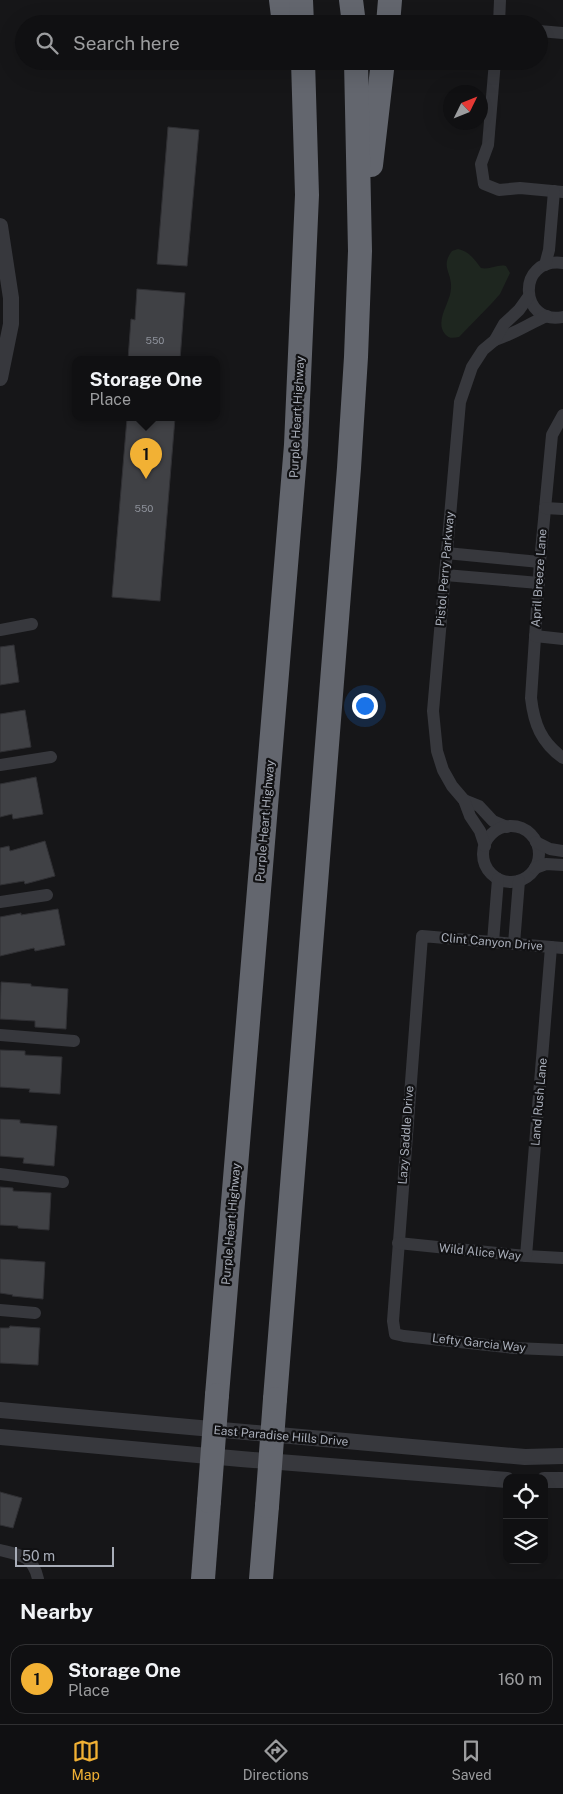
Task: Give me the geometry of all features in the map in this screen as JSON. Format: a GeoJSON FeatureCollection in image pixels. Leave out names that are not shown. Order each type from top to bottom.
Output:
{"type":"FeatureCollection","features":[{"type":"Feature","properties":{"kind":"highway"},"geometry":{"type":"LineString","coordinates":[[281,0],[283,15]]}},
{"type":"Feature","properties":{"kind":"highway"},"geometry":{"type":"LineString","coordinates":[[301,0],[302,15]]}},
{"type":"Feature","properties":{"kind":"highway"},"geometry":{"type":"LineString","coordinates":[[351,0],[353,15]]}},
{"type":"Feature","properties":{"kind":"highway"},"geometry":{"type":"LineString","coordinates":[[389,15],[390,0]]}},
{"type":"Feature","properties":{"kind":"highway"},"geometry":{"type":"LineString","coordinates":[[287,70],[294,250],[296,445]]}},
{"type":"Feature","properties":{"kind":"highway","name":"Purple Heart Highway"},"geometry":{"type":"LineString","coordinates":[[203,1579],[296,445],[307,195],[303,70]]}},
{"type":"Feature","properties":{"kind":"highway"},"geometry":{"type":"LineString","coordinates":[[261,1579],[349,468],[360,251],[356,70]]}},
{"type":"Feature","properties":{"kind":"highway"},"geometry":{"type":"LineString","coordinates":[[360,251],[382,70]]}},
{"type":"Feature","properties":{"kind":"street"},"geometry":{"type":"LineString","coordinates":[[499,15],[500,0]]}},
{"type":"Feature","properties":{"kind":"street"},"geometry":{"type":"LineString","coordinates":[[548,32],[563,33]]}},
{"type":"Feature","properties":{"kind":"street"},"geometry":{"type":"LineString","coordinates":[[494,70],[488,145],[481,164],[484,184],[499,190],[520,188],[558,191],[545,265]]}},
{"type":"Feature","properties":{"kind":"street"},"geometry":{"type":"LineString","coordinates":[[0,226],[6,299],[11,324],[0,378]]}},
{"type":"Feature","properties":{"kind":"street"},"geometry":{"type":"LineString","coordinates":[[563,264],[555,262],[536,270],[528,289],[534,308],[546,316],[553,318],[563,317]]}},
{"type":"Feature","properties":{"kind":"street","name":"Pistol Perry Parkway"},"geometry":{"type":"LineString","coordinates":[[484,846],[480,831],[470,816],[464,800],[452,786],[443,770],[436,751],[433,711],[460,402],[472,367],[483,350],[495,340],[504,324],[519,310],[529,296]]}},
{"type":"Feature","properties":{"kind":"street","name":"Pistol Perry Parkway"},"geometry":{"type":"LineString","coordinates":[[495,340],[513,334],[531,322],[546,316]]}},
{"type":"Feature","properties":{"kind":"street","name":"April Breeze Lane"},"geometry":{"type":"LineString","coordinates":[[563,415],[552,435],[540,562],[531,698],[533,714],[545,742],[563,758]]}},
{"type":"Feature","properties":{"kind":"street"},"geometry":{"type":"LineString","coordinates":[[545,508],[563,509]]}},
{"type":"Feature","properties":{"kind":"street"},"geometry":{"type":"LineString","coordinates":[[446,553],[540,562]]}},
{"type":"Feature","properties":{"kind":"street"},"geometry":{"type":"LineString","coordinates":[[445,575],[539,583]]}},
{"type":"Feature","properties":{"kind":"street"},"geometry":{"type":"LineString","coordinates":[[0,630],[32,624]]}},
{"type":"Feature","properties":{"kind":"street"},"geometry":{"type":"LineString","coordinates":[[535,636],[563,639]]}},
{"type":"Feature","properties":{"kind":"street"},"geometry":{"type":"LineString","coordinates":[[0,766],[52,757]]}},
{"type":"Feature","properties":{"kind":"street","name":"Pistol Perry Parkway"},"geometry":{"type":"LineString","coordinates":[[464,800],[479,806],[493,821],[507,827]]}},
{"type":"Feature","properties":{"kind":"street"},"geometry":{"type":"LineString","coordinates":[[536,842],[539,856],[535,868],[528,876],[519,881],[508,882],[498,879],[485,863],[484,846],[489,837],[494,832],[507,827],[521,828],[536,842],[550,849],[563,851]]}},
{"type":"Feature","properties":{"kind":"street"},"geometry":{"type":"LineString","coordinates":[[535,868],[546,864],[563,865]]}},
{"type":"Feature","properties":{"kind":"street"},"geometry":{"type":"LineString","coordinates":[[493,942],[498,879]]}},
{"type":"Feature","properties":{"kind":"street"},"geometry":{"type":"LineString","coordinates":[[514,944],[519,881]]}},
{"type":"Feature","properties":{"kind":"street"},"geometry":{"type":"LineString","coordinates":[[0,902],[47,895]]}},
{"type":"Feature","properties":{"kind":"street","name":"Clint Canyon Drive"},"geometry":{"type":"LineString","coordinates":[[422,936],[557,948]]}},
{"type":"Feature","properties":{"kind":"street","name":"Lazy Saddle Drive"},"geometry":{"type":"LineString","coordinates":[[395,1334],[393,1321],[398,1243],[422,936]]}},
{"type":"Feature","properties":{"kind":"street","name":"Land Rush Lane"},"geometry":{"type":"LineString","coordinates":[[526,1256],[557,948]]}},
{"type":"Feature","properties":{"kind":"street"},"geometry":{"type":"LineString","coordinates":[[0,1035],[74,1041]]}},
{"type":"Feature","properties":{"kind":"street"},"geometry":{"type":"LineString","coordinates":[[0,1174],[63,1182]]}},
{"type":"Feature","properties":{"kind":"street","name":"Wild Alice Way"},"geometry":{"type":"LineString","coordinates":[[398,1243],[563,1258]]}},
{"type":"Feature","properties":{"kind":"street"},"geometry":{"type":"LineString","coordinates":[[0,1310],[36,1313]]}},
{"type":"Feature","properties":{"kind":"street","name":"Lefty Garcia Way"},"geometry":{"type":"LineString","coordinates":[[395,1334],[514,1348],[563,1350]]}},
{"type":"Feature","properties":{"kind":"street","name":"East Paradise Hills Drive"},"geometry":{"type":"LineString","coordinates":[[0,1410],[524,1457],[563,1456]]}},
{"type":"Feature","properties":{"kind":"street","name":"East Paradise Hills Drive"},"geometry":{"type":"LineString","coordinates":[[0,1438],[503,1480]]}},
{"type":"Feature","properties":{"kind":"street"},"geometry":{"type":"LineString","coordinates":[[548,1480],[563,1480]]}},
{"type":"Feature","properties":{"kind":"street"},"geometry":{"type":"LineString","coordinates":[[0,1550],[16,1554],[32,1562],[38,1579]]}},
{"type":"Feature","properties":{"kind":"shaded area"},"geometry":{"type":"Polygon","coordinates":[[[458,249],[469,254],[481,268],[506,266],[510,273],[500,294],[492,303],[459,337],[451,338],[445,334],[441,323],[451,288],[447,261],[452,251],[458,249]]]}},
{"type":"Feature","properties":{"kind":"building"},"geometry":{"type":"Polygon","coordinates":[[[168,127],[199,130],[187,266],[157,264],[168,127]]]}},
{"type":"Feature","properties":{"kind":"building"},"geometry":{"type":"Polygon","coordinates":[[[137,289],[185,293],[180,356],[128,356],[131,319],[135,320],[137,289]]]}},
{"type":"Feature","properties":{"kind":"building"},"geometry":{"type":"Polygon","coordinates":[[[127,421],[175,421],[160,601],[112,597],[127,421]]]}},
{"type":"Feature","properties":{"kind":"building"},"geometry":{"type":"Polygon","coordinates":[[[14,645],[19,682],[0,685],[0,647],[14,645]]]}},
{"type":"Feature","properties":{"kind":"building"},"geometry":{"type":"Polygon","coordinates":[[[25,710],[31,747],[0,752],[0,714],[25,710]]]}},
{"type":"Feature","properties":{"kind":"building"},"geometry":{"type":"Polygon","coordinates":[[[36,777],[43,814],[13,819],[12,814],[0,817],[0,784],[36,777]]]}},
{"type":"Feature","properties":{"kind":"building"},"geometry":{"type":"Polygon","coordinates":[[[45,841],[55,876],[25,884],[24,881],[0,885],[0,848],[9,846],[10,851],[45,841]]]}},
{"type":"Feature","properties":{"kind":"building"},"geometry":{"type":"Polygon","coordinates":[[[58,909],[65,945],[35,951],[34,948],[0,956],[0,917],[58,909]]]}},
{"type":"Feature","properties":{"kind":"building"},"geometry":{"type":"Polygon","coordinates":[[[1,982],[68,989],[66,1029],[35,1027],[35,1021],[0,1019],[1,982]]]}},
{"type":"Feature","properties":{"kind":"building"},"geometry":{"type":"Polygon","coordinates":[[[0,1050],[25,1051],[25,1055],[62,1057],[60,1094],[29,1092],[30,1089],[0,1087],[0,1050]]]}},
{"type":"Feature","properties":{"kind":"building"},"geometry":{"type":"Polygon","coordinates":[[[0,1119],[20,1120],[20,1123],[57,1126],[54,1166],[23,1163],[24,1158],[0,1156],[0,1119]]]}},
{"type":"Feature","properties":{"kind":"building"},"geometry":{"type":"Polygon","coordinates":[[[0,1187],[13,1188],[13,1191],[51,1193],[49,1230],[0,1225],[0,1187]]]}},
{"type":"Feature","properties":{"kind":"building"},"geometry":{"type":"Polygon","coordinates":[[[0,1259],[45,1262],[43,1299],[0,1293],[0,1259]]]}},
{"type":"Feature","properties":{"kind":"building"},"geometry":{"type":"Polygon","coordinates":[[[10,1326],[40,1328],[38,1365],[0,1363],[0,1328],[9,1328],[10,1326]]]}},
{"type":"Feature","properties":{"kind":"building"},"geometry":{"type":"Polygon","coordinates":[[[0,1492],[22,1498],[13,1528],[0,1525],[0,1492]]]}},
{"type":"Feature","properties":{"kind":"place","name":"Storage One"},"geometry":{"type":"Point","coordinates":[146,479]}}]}
